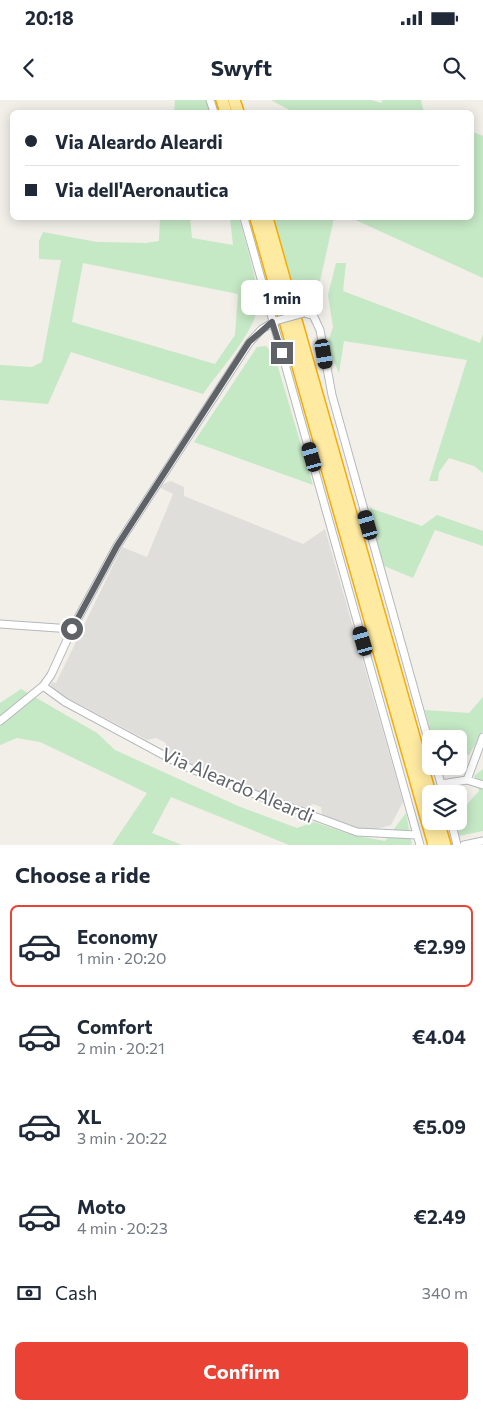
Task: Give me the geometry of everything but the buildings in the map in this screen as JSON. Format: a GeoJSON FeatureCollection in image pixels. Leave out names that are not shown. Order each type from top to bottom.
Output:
{"type":"FeatureCollection","features":[{"type":"Feature","properties":{"kind":"highway"},"geometry":{"type":"LineString","coordinates":[[257,220],[434,845]]}},
{"type":"Feature","properties":{"kind":"highway"},"geometry":{"type":"LineString","coordinates":[[268,220],[428,785]]}},
{"type":"Feature","properties":{"kind":"highway"},"geometry":{"type":"LineString","coordinates":[[441,830],[445,845]]}},
{"type":"Feature","properties":{"kind":"street"},"geometry":{"type":"LineString","coordinates":[[245,220],[276,321],[420,845]]}},
{"type":"Feature","properties":{"kind":"street"},"geometry":{"type":"LineString","coordinates":[[0,721],[43,686],[51,675],[72,629],[117,546],[249,342],[276,321],[304,313],[313,315],[320,330],[332,395],[425,730]]}},
{"type":"Feature","properties":{"kind":"street"},"geometry":{"type":"LineString","coordinates":[[0,624],[72,629]]}},
{"type":"Feature","properties":{"kind":"street","name":"Via Aleardo Aleardi"},"geometry":{"type":"LineString","coordinates":[[43,686],[65,702],[182,765],[246,791],[357,832],[417,835]]}},
{"type":"Feature","properties":{"kind":"street"},"geometry":{"type":"LineString","coordinates":[[467,780],[483,737]]}},
{"type":"Feature","properties":{"kind":"street"},"geometry":{"type":"LineString","coordinates":[[438,775],[441,784],[467,780],[483,785]]}},
{"type":"Feature","properties":{"kind":"street"},"geometry":{"type":"LineString","coordinates":[[453,830],[457,845]]}},
{"type":"Feature","properties":{"kind":"street"},"geometry":{"type":"LineString","coordinates":[[467,844],[483,841]]}},
{"type":"Feature","properties":{"kind":"shaded area"},"geometry":{"type":"Polygon","coordinates":[[[171,481],[184,487],[184,496],[303,544],[325,529],[403,802],[391,825],[373,830],[358,829],[322,815],[321,807],[313,804],[304,810],[182,761],[165,750],[166,743],[156,738],[147,740],[56,692],[51,686],[52,682],[56,683],[122,547],[147,557],[173,494],[161,488],[161,485],[171,481]]]}},
{"type":"Feature","properties":{"kind":"green space"},"geometry":{"type":"Polygon","coordinates":[[[175,100],[210,100],[213,110],[174,110],[175,100]]]}},
{"type":"Feature","properties":{"kind":"green space"},"geometry":{"type":"Polygon","coordinates":[[[271,100],[371,100],[381,103],[383,100],[421,100],[423,109],[426,110],[289,110],[271,100]]]}},
{"type":"Feature","properties":{"kind":"green space"},"geometry":{"type":"Polygon","coordinates":[[[474,132],[483,136],[483,278],[355,220],[474,220],[474,132]]]}},
{"type":"Feature","properties":{"kind":"green space"},"geometry":{"type":"Polygon","coordinates":[[[160,220],[190,220],[192,238],[233,245],[230,220],[240,220],[255,282],[258,301],[257,312],[237,349],[203,394],[71,352],[48,404],[0,400],[0,365],[32,367],[42,362],[61,260],[39,259],[39,241],[43,232],[97,242],[146,243],[159,241],[160,220]],[[83,263],[72,322],[215,364],[235,335],[238,294],[83,263]]]}},
{"type":"Feature","properties":{"kind":"green space"},"geometry":{"type":"Polygon","coordinates":[[[273,220],[334,220],[319,286],[311,300],[300,306],[273,220]]]}},
{"type":"Feature","properties":{"kind":"green space"},"geometry":{"type":"Polygon","coordinates":[[[336,263],[346,263],[343,291],[480,343],[483,334],[483,473],[474,466],[449,458],[439,472],[438,481],[429,481],[467,360],[344,341],[339,373],[327,345],[333,327],[328,295],[336,263]]]}},
{"type":"Feature","properties":{"kind":"green space"},"geometry":{"type":"Polygon","coordinates":[[[266,346],[275,357],[313,485],[194,442],[257,347],[266,346]]]}},
{"type":"Feature","properties":{"kind":"green space"},"geometry":{"type":"Polygon","coordinates":[[[370,508],[422,526],[437,515],[483,531],[483,546],[435,530],[413,578],[382,565],[369,519],[370,508]]]}},
{"type":"Feature","properties":{"kind":"green space"},"geometry":{"type":"Polygon","coordinates":[[[21,689],[97,733],[115,750],[238,806],[297,828],[314,822],[352,835],[385,841],[406,813],[412,845],[289,845],[171,797],[152,833],[182,845],[112,845],[147,793],[40,742],[17,738],[0,745],[0,703],[21,689]]]}},
{"type":"Feature","properties":{"kind":"green space"},"geometry":{"type":"Polygon","coordinates":[[[483,697],[483,731],[469,755],[467,754],[467,730],[430,730],[425,710],[469,713],[483,697]]]}},
{"type":"Feature","properties":{"kind":"green space"},"geometry":{"type":"Polygon","coordinates":[[[483,769],[483,831],[459,836],[458,830],[467,830],[467,805],[479,791],[474,776],[483,769]]]}},
{"type":"Feature","properties":{"kind":"route"},"geometry":{"type":"LineString","coordinates":[[72,629],[117,546],[249,342],[272,322],[282,353]]}}]}
